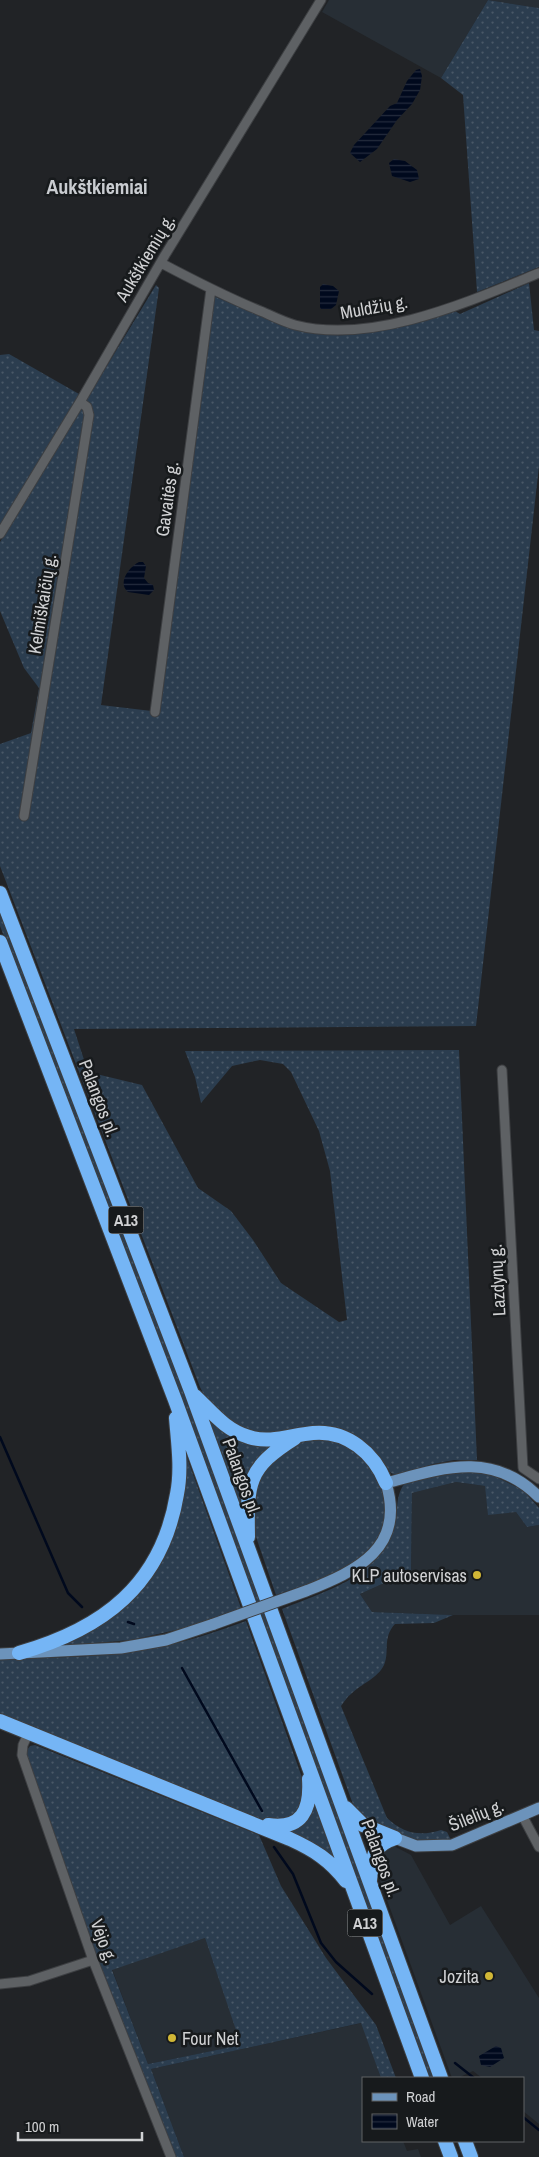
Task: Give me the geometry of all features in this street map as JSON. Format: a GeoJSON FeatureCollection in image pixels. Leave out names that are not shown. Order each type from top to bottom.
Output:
{"type":"FeatureCollection","features":[{"type":"Feature","properties":{"kind":"highway","name":"Palangos pl."},"geometry":{"type":"LineString","coordinates":[[0,893],[191,1391],[442,2077]]}},
{"type":"Feature","properties":{"kind":"highway","name":"Palangos pl."},"geometry":{"type":"LineString","coordinates":[[0,942],[175,1400],[422,2077]]}},
{"type":"Feature","properties":{"kind":"highway"},"geometry":{"type":"LineString","coordinates":[[191,1391],[224,1425],[250,1438],[269,1440],[322,1433],[349,1440],[372,1457],[386,1483]]}},
{"type":"Feature","properties":{"kind":"highway"},"geometry":{"type":"LineString","coordinates":[[19,1653],[45,1646],[106,1615],[139,1583],[152,1565],[172,1520],[178,1493],[179,1460],[175,1400]]}},
{"type":"Feature","properties":{"kind":"highway"},"geometry":{"type":"LineString","coordinates":[[248,1548],[247,1508],[252,1481],[266,1457],[298,1436]]}},
{"type":"Feature","properties":{"kind":"highway"},"geometry":{"type":"LineString","coordinates":[[0,1721],[310,1848],[333,1865],[354,1891]]}},
{"type":"Feature","properties":{"kind":"highway"},"geometry":{"type":"LineString","coordinates":[[252,1823],[285,1826],[299,1819],[305,1812],[309,1801],[309,1767]]}},
{"type":"Feature","properties":{"kind":"highway"},"geometry":{"type":"LineString","coordinates":[[342,1803],[363,1825],[395,1838]]}},
{"type":"Feature","properties":{"kind":"highway"},"geometry":{"type":"LineString","coordinates":[[370,1881],[374,1853],[380,1844],[395,1838]]}},
{"type":"Feature","properties":{"kind":"highway"},"geometry":{"type":"LineString","coordinates":[[445,2142],[451,2157]]}},
{"type":"Feature","properties":{"kind":"highway"},"geometry":{"type":"LineString","coordinates":[[465,2142],[471,2157]]}},
{"type":"Feature","properties":{"kind":"main road"},"geometry":{"type":"LineString","coordinates":[[0,1654],[121,1648],[150,1644],[214,1624],[306,1591],[355,1570],[376,1552],[384,1539],[390,1517],[390,1499],[386,1483],[432,1469],[474,1466],[494,1470],[526,1486],[539,1497]]}},
{"type":"Feature","properties":{"kind":"main road","name":"Šilelių g."},"geometry":{"type":"LineString","coordinates":[[395,1838],[416,1846],[452,1845],[539,1808]]}},
{"type":"Feature","properties":{"kind":"street","name":"Aukštkiemių g."},"geometry":{"type":"LineString","coordinates":[[0,534],[161,263],[321,0]]}},
{"type":"Feature","properties":{"kind":"street","name":"Muldžių g."},"geometry":{"type":"LineString","coordinates":[[161,263],[211,289],[293,325],[314,329],[349,331],[381,326],[463,304],[539,273]]}},
{"type":"Feature","properties":{"kind":"street","name":"Gavaitės g."},"geometry":{"type":"LineString","coordinates":[[155,712],[211,289]]}},
{"type":"Feature","properties":{"kind":"street","name":"Kelmiškaičių g."},"geometry":{"type":"LineString","coordinates":[[24,816],[90,415],[87,407],[80,402]]}},
{"type":"Feature","properties":{"kind":"street","name":"Lazdynų g."},"geometry":{"type":"LineString","coordinates":[[502,1070],[524,1468],[539,1479]]}},
{"type":"Feature","properties":{"kind":"street","name":"Vėjo g."},"geometry":{"type":"LineString","coordinates":[[29,1732],[23,1745],[22,1755],[93,1960],[171,2157]]}},
{"type":"Feature","properties":{"kind":"street"},"geometry":{"type":"LineString","coordinates":[[522,1815],[539,1847]]}},
{"type":"Feature","properties":{"kind":"street"},"geometry":{"type":"LineString","coordinates":[[0,1984],[29,1981],[93,1960]]}},
{"type":"Feature","properties":{"kind":"shaded area"},"geometry":{"type":"Polygon","coordinates":[[[329,0],[488,0],[441,78],[322,12],[329,0]]]}},
{"type":"Feature","properties":{"kind":"shaded area"},"geometry":{"type":"Polygon","coordinates":[[[488,0],[539,0],[539,8],[488,0]]]}},
{"type":"Feature","properties":{"kind":"shaded area"},"geometry":{"type":"Polygon","coordinates":[[[488,0],[539,8],[539,267],[477,292],[463,95],[441,78],[488,0]]]}},
{"type":"Feature","properties":{"kind":"shaded area"},"geometry":{"type":"Polygon","coordinates":[[[529,283],[534,330],[539,331],[539,466],[476,1026],[74,1029],[88,1072],[142,1085],[198,1188],[231,1211],[253,1240],[281,1283],[339,1322],[347,1320],[330,1171],[319,1131],[291,1072],[283,1064],[260,1060],[232,1066],[201,1103],[195,1077],[185,1051],[459,1050],[477,1460],[454,1460],[397,1475],[391,1473],[377,1454],[357,1438],[274,1436],[238,1429],[207,1401],[200,1387],[0,866],[0,744],[31,733],[39,688],[24,668],[0,611],[0,542],[156,285],[159,288],[101,705],[160,712],[213,296],[294,328],[308,332],[337,335],[389,329],[455,311],[460,314],[529,283]]]}},
{"type":"Feature","properties":{"kind":"shaded area"},"geometry":{"type":"Polygon","coordinates":[[[9,354],[79,394],[0,525],[0,355],[9,354]]]}},
{"type":"Feature","properties":{"kind":"shaded area"},"geometry":{"type":"Polygon","coordinates":[[[0,909],[199,1429],[435,2077],[429,2077],[151,1318],[0,926],[0,909]]]}},
{"type":"Feature","properties":{"kind":"shaded area"},"geometry":{"type":"Polygon","coordinates":[[[207,1417],[278,1442],[241,1511],[207,1417]]]}},
{"type":"Feature","properties":{"kind":"shaded area"},"geometry":{"type":"Polygon","coordinates":[[[314,1439],[334,1442],[349,1447],[358,1453],[372,1468],[378,1477],[385,1497],[385,1519],[378,1540],[357,1562],[340,1572],[276,1595],[254,1531],[254,1494],[258,1477],[288,1446],[314,1439]]]}},
{"type":"Feature","properties":{"kind":"shaded area"},"geometry":{"type":"Polygon","coordinates":[[[184,1449],[241,1608],[185,1628],[131,1640],[58,1646],[93,1629],[170,1541],[180,1512],[186,1478],[184,1449]]]}},
{"type":"Feature","properties":{"kind":"shaded area"},"geometry":{"type":"Polygon","coordinates":[[[457,1470],[490,1474],[523,1490],[539,1508],[539,1525],[527,1527],[516,1512],[488,1515],[485,1486],[456,1482],[412,1493],[411,1571],[360,1594],[372,1612],[453,1615],[434,1623],[395,1624],[387,1639],[386,1660],[381,1670],[355,1690],[341,1706],[387,1818],[399,1827],[412,1832],[426,1833],[441,1830],[447,1832],[451,1840],[427,1842],[392,1832],[359,1814],[354,1807],[282,1609],[331,1589],[361,1572],[374,1561],[385,1548],[393,1532],[399,1494],[405,1483],[457,1470]]]}},
{"type":"Feature","properties":{"kind":"shaded area"},"geometry":{"type":"Polygon","coordinates":[[[456,1482],[485,1486],[516,1512],[527,1527],[539,1525],[539,1615],[453,1615],[372,1612],[360,1594],[411,1571],[412,1493],[456,1482]]]}},
{"type":"Feature","properties":{"kind":"shaded area"},"geometry":{"type":"Polygon","coordinates":[[[246,1621],[306,1793],[298,1814],[276,1823],[251,1816],[0,1715],[0,1660],[135,1651],[189,1640],[246,1621]]]}},
{"type":"Feature","properties":{"kind":"shaded area"},"geometry":{"type":"Polygon","coordinates":[[[35,1745],[259,1835],[281,1886],[326,1958],[376,2025],[396,2077],[381,2077],[361,2023],[151,2069],[184,2157],[175,2157],[103,1975],[27,1760],[26,1752],[30,1746],[35,1745]],[[205,1938],[112,1970],[148,2064],[241,2045],[205,1938]]]}},
{"type":"Feature","properties":{"kind":"shaded area"},"geometry":{"type":"Polygon","coordinates":[[[314,1798],[335,1859],[334,1860],[284,1830],[314,1798]]]}},
{"type":"Feature","properties":{"kind":"shaded area"},"geometry":{"type":"Polygon","coordinates":[[[392,1845],[411,1855],[450,1925],[481,1906],[539,1998],[539,2124],[524,2112],[524,2077],[481,2077],[473,2071],[460,2077],[452,2077],[375,1867],[376,1856],[392,1845]]]}},
{"type":"Feature","properties":{"kind":"shaded area"},"geometry":{"type":"Polygon","coordinates":[[[205,1938],[242,2045],[148,2064],[112,1969],[205,1938]]]}},
{"type":"Feature","properties":{"kind":"shaded area"},"geometry":{"type":"Polygon","coordinates":[[[362,2023],[381,2077],[362,2077],[362,2142],[403,2142],[407,2151],[418,2149],[421,2157],[184,2157],[151,2069],[362,2023]]]}},
{"type":"Feature","properties":{"kind":"water"},"geometry":{"type":"Polygon","coordinates":[[[420,69],[422,76],[420,90],[412,104],[397,120],[377,149],[360,162],[350,153],[354,145],[390,106],[397,103],[407,81],[416,70],[420,69]]]}},
{"type":"Feature","properties":{"kind":"water"},"geometry":{"type":"Polygon","coordinates":[[[394,159],[405,161],[417,170],[419,179],[410,182],[392,176],[389,163],[394,159]]]}},
{"type":"Feature","properties":{"kind":"water"},"geometry":{"type":"Polygon","coordinates":[[[323,284],[333,286],[339,291],[336,305],[331,309],[321,309],[320,307],[320,287],[323,284]]]}},
{"type":"Feature","properties":{"kind":"water"},"geometry":{"type":"Polygon","coordinates":[[[139,562],[143,562],[146,566],[144,578],[153,585],[154,590],[149,595],[128,592],[125,588],[124,580],[128,571],[139,562]]]}},
{"type":"Feature","properties":{"kind":"water"},"geometry":{"type":"Polygon","coordinates":[[[496,2046],[501,2048],[504,2058],[490,2067],[481,2065],[479,2056],[496,2046]]]}},
{"type":"Feature","properties":{"kind":"waterway"},"geometry":{"type":"LineString","coordinates":[[0,1437],[68,1593],[82,1607]]}},
{"type":"Feature","properties":{"kind":"waterway"},"geometry":{"type":"LineString","coordinates":[[128,1622],[134,1624]]}},
{"type":"Feature","properties":{"kind":"waterway"},"geometry":{"type":"LineString","coordinates":[[182,1668],[262,1811]]}},
{"type":"Feature","properties":{"kind":"waterway"},"geometry":{"type":"LineString","coordinates":[[274,1847],[293,1874],[321,1943],[336,1962],[372,1994]]}},
{"type":"Feature","properties":{"kind":"waterway"},"geometry":{"type":"LineString","coordinates":[[455,2063],[473,2077]]}},
{"type":"Feature","properties":{"kind":"waterway"},"geometry":{"type":"LineString","coordinates":[[524,2118],[539,2130]]}},
{"type":"Feature","properties":{"kind":"place","name":"KLP autoservisas"},"geometry":{"type":"Point","coordinates":[477,1575]}},
{"type":"Feature","properties":{"kind":"place","name":"Jozita"},"geometry":{"type":"Point","coordinates":[489,1976]}},
{"type":"Feature","properties":{"kind":"place","name":"Four Net"},"geometry":{"type":"Point","coordinates":[172,2038]}},
{"type":"Feature","properties":{"kind":"district","name":"Aukštkiemiai"},"geometry":{"type":"Point","coordinates":[97,186]}}]}
